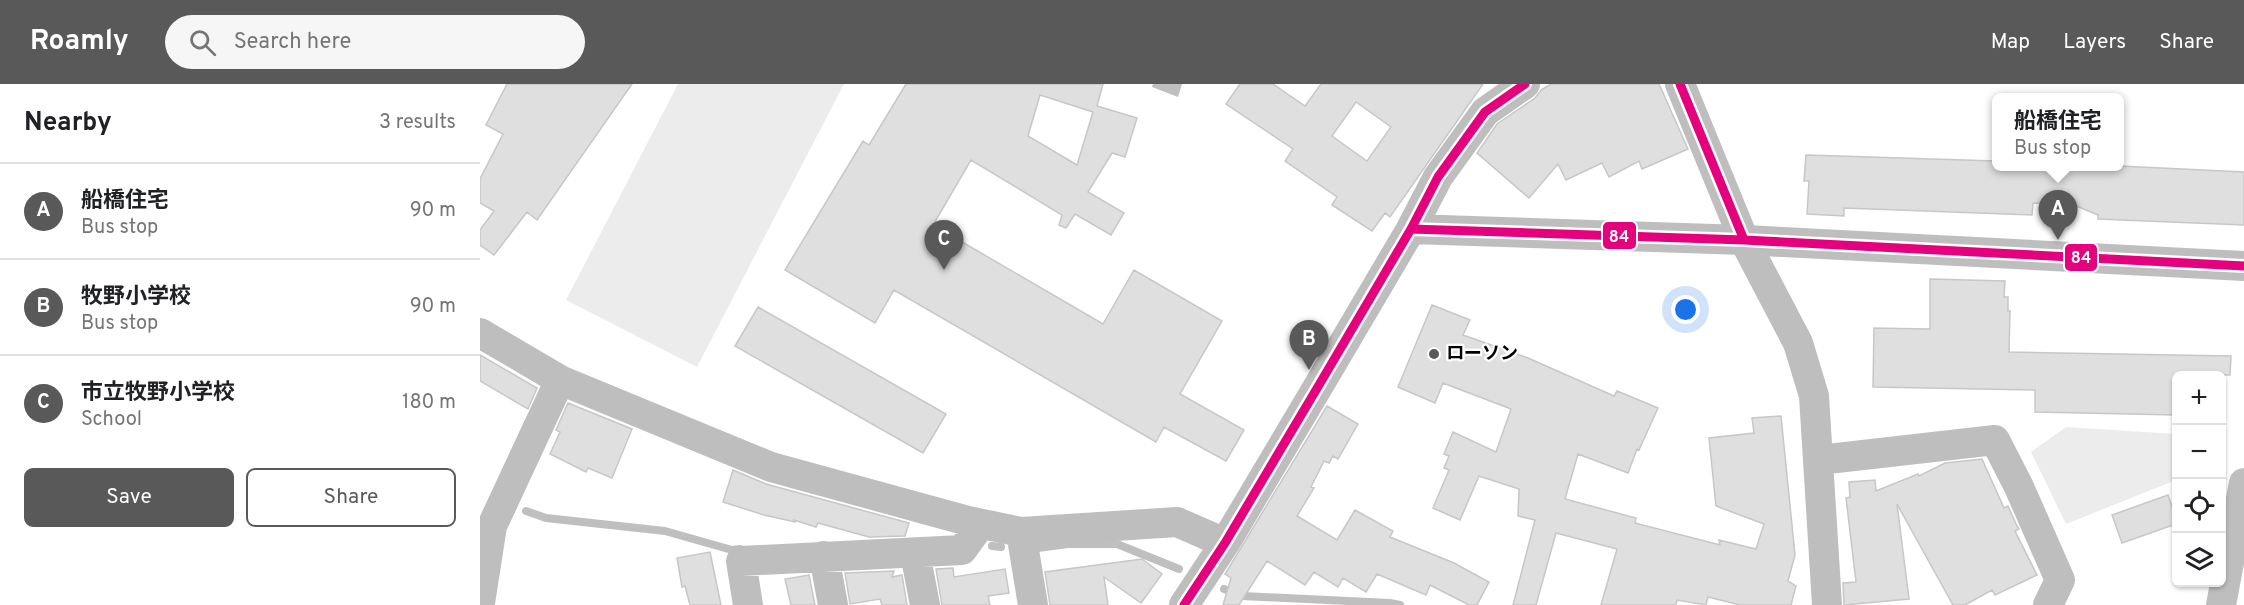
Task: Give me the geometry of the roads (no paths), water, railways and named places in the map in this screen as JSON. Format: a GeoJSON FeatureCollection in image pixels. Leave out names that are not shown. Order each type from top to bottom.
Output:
{"type":"FeatureCollection","features":[{"type":"Feature","properties":{"kind":"street"},"geometry":{"type":"LineString","coordinates":[[1184,605],[1225,543],[1411,229],[1438,177],[1485,112],[1525,84]]}},
{"type":"Feature","properties":{"kind":"street"},"geometry":{"type":"LineString","coordinates":[[1680,84],[1744,240],[1798,343],[1814,396],[1827,605]]}},
{"type":"Feature","properties":{"kind":"street"},"geometry":{"type":"LineString","coordinates":[[1411,229],[1744,240],[2244,266]]}},
{"type":"Feature","properties":{"kind":"street"},"geometry":{"type":"LineString","coordinates":[[480,333],[560,380],[771,467],[981,524],[1021,532],[1177,522],[1225,543]]}},
{"type":"Feature","properties":{"kind":"street"},"geometry":{"type":"LineString","coordinates":[[480,603],[492,526],[560,380]]}},
{"type":"Feature","properties":{"kind":"street"},"geometry":{"type":"LineString","coordinates":[[1819,460],[1995,440],[2019,486],[2060,580],[2048,605]]}},
{"type":"Feature","properties":{"kind":"street"},"geometry":{"type":"LineString","coordinates":[[2222,605],[2244,483]]}},
{"type":"Feature","properties":{"kind":"street"},"geometry":{"type":"LineString","coordinates":[[748,605],[741,561],[962,550],[981,524]]}},
{"type":"Feature","properties":{"kind":"street"},"geometry":{"type":"LineString","coordinates":[[1021,532],[1032,605]]}},
{"type":"Feature","properties":{"kind":"street"},"geometry":{"type":"LineString","coordinates":[[915,553],[925,605]]}},
{"type":"Feature","properties":{"kind":"street"},"geometry":{"type":"LineString","coordinates":[[824,556],[833,605]]}},
{"type":"Feature","properties":{"kind":"waterway"},"geometry":{"type":"LineString","coordinates":[[526,511],[546,518],[665,531],[732,550],[740,549]]}},
{"type":"Feature","properties":{"kind":"waterway"},"geometry":{"type":"LineString","coordinates":[[1030,549],[1068,544],[1117,544],[1179,569]]}},
{"type":"Feature","properties":{"kind":"waterway"},"geometry":{"type":"LineString","coordinates":[[992,546],[1001,547]]}},
{"type":"Feature","properties":{"kind":"waterway"},"geometry":{"type":"LineString","coordinates":[[1224,589],[1242,596],[1400,605]]}},
{"type":"Feature","properties":{"kind":"place","name":"船橋住宅"},"geometry":{"type":"Point","coordinates":[2058,240]}},
{"type":"Feature","properties":{"kind":"place","name":"市立牧野小学校"},"geometry":{"type":"Point","coordinates":[944,270]}},
{"type":"Feature","properties":{"kind":"place","name":"ローソン"},"geometry":{"type":"Point","coordinates":[1434,354]}},
{"type":"Feature","properties":{"kind":"place","name":"牧野小学校"},"geometry":{"type":"Point","coordinates":[1309,370]}}]}
